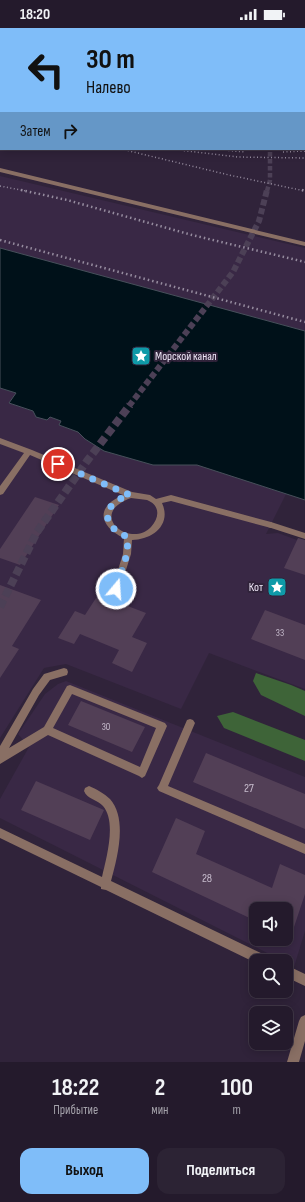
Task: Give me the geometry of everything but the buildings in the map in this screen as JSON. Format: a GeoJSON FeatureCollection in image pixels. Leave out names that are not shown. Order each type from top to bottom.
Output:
{"type":"FeatureCollection","features":[{"type":"Feature","properties":{"kind":"street"},"geometry":{"type":"LineString","coordinates":[[0,170],[305,244]]}},
{"type":"Feature","properties":{"kind":"street"},"geometry":{"type":"LineString","coordinates":[[0,441],[130,495]]}},
{"type":"Feature","properties":{"kind":"street"},"geometry":{"type":"LineString","coordinates":[[0,492],[29,452]]}},
{"type":"Feature","properties":{"kind":"street"},"geometry":{"type":"LineString","coordinates":[[130,495],[141,495],[155,502],[162,512],[162,520],[158,528],[150,534],[139,537],[128,537],[118,533],[111,527],[107,519],[108,511],[112,504],[120,498],[130,495]]}},
{"type":"Feature","properties":{"kind":"street"},"geometry":{"type":"LineString","coordinates":[[155,502],[171,498],[271,525],[305,536]]}},
{"type":"Feature","properties":{"kind":"street"},"geometry":{"type":"LineString","coordinates":[[116,589],[127,554],[128,537]]}},
{"type":"Feature","properties":{"kind":"street"},"geometry":{"type":"LineString","coordinates":[[0,755],[36,692],[47,677],[64,672]]}},
{"type":"Feature","properties":{"kind":"street"},"geometry":{"type":"LineString","coordinates":[[0,759],[47,730],[70,689],[162,726],[142,773],[47,730]]}},
{"type":"Feature","properties":{"kind":"street"},"geometry":{"type":"LineString","coordinates":[[190,723],[162,788],[305,849]]}},
{"type":"Feature","properties":{"kind":"street"},"geometry":{"type":"LineString","coordinates":[[89,791],[107,803],[113,814],[114,838],[112,858],[105,885]]}},
{"type":"Feature","properties":{"kind":"street"},"geometry":{"type":"LineString","coordinates":[[0,833],[250,954]]}},
{"type":"Feature","properties":{"kind":"street"},"geometry":{"type":"LineString","coordinates":[[293,974],[305,980]]}},
{"type":"Feature","properties":{"kind":"street"},"geometry":{"type":"LineString","coordinates":[[293,1062],[305,1021]]}},
{"type":"Feature","properties":{"kind":"shaded area"},"geometry":{"type":"Polygon","coordinates":[[[0,176],[305,248],[305,331],[0,248],[0,176]]]}},
{"type":"Feature","properties":{"kind":"shaded area","name":"Морской канал"},"geometry":{"type":"Polygon","coordinates":[[[0,248],[305,331],[305,500],[197,465],[153,465],[104,451],[85,439],[78,432],[59,425],[61,421],[50,417],[47,420],[36,417],[33,411],[9,403],[16,393],[0,388],[0,248]]]}},
{"type":"Feature","properties":{"kind":"shaded area"},"geometry":{"type":"Polygon","coordinates":[[[0,388],[16,393],[9,403],[62,421],[59,425],[78,432],[85,439],[104,451],[153,465],[197,465],[286,494],[266,534],[278,533],[305,543],[305,689],[209,653],[181,709],[66,664],[44,668],[0,738],[0,388]]]}},
{"type":"Feature","properties":{"kind":"shaded area"},"geometry":{"type":"Polygon","coordinates":[[[66,681],[305,777],[305,931],[294,967],[293,954],[269,954],[253,946],[293,946],[293,902],[249,902],[249,944],[0,818],[0,799],[29,747],[18,734],[45,694],[58,684],[66,681]]]}},
{"type":"Feature","properties":{"kind":"green space"},"geometry":{"type":"Polygon","coordinates":[[[256,673],[305,691],[305,716],[261,695],[253,681],[256,673]]]}},
{"type":"Feature","properties":{"kind":"green space"},"geometry":{"type":"Polygon","coordinates":[[[233,712],[305,740],[305,761],[224,728],[217,716],[233,712]]]}},
{"type":"Feature","properties":{"kind":"tunnel"},"geometry":{"type":"LineString","coordinates":[[267,191],[270,180],[270,150]]}},
{"type":"Feature","properties":{"kind":"tunnel"},"geometry":{"type":"LineString","coordinates":[[129,406],[233,272],[259,221],[267,190]]}},
{"type":"Feature","properties":{"kind":"tunnel"},"geometry":{"type":"LineString","coordinates":[[0,607],[37,532],[87,461],[130,405]]}},
{"type":"Feature","properties":{"kind":"railway"},"geometry":{"type":"LineString","coordinates":[[125,150],[229,175],[305,191],[302,190]]}},
{"type":"Feature","properties":{"kind":"railway"},"geometry":{"type":"LineString","coordinates":[[178,150],[238,157],[305,158]]}},
{"type":"Feature","properties":{"kind":"railway"},"geometry":{"type":"LineString","coordinates":[[222,150],[245,152]]}},
{"type":"Feature","properties":{"kind":"railway"},"geometry":{"type":"LineString","coordinates":[[283,152],[305,151]]}},
{"type":"Feature","properties":{"kind":"railway"},"geometry":{"type":"LineString","coordinates":[[0,186],[23,190]]}},
{"type":"Feature","properties":{"kind":"railway"},"geometry":{"type":"LineString","coordinates":[[23,190],[67,200],[192,235],[305,262]]}},
{"type":"Feature","properties":{"kind":"railway"},"geometry":{"type":"LineString","coordinates":[[0,240],[305,322]]}},
{"type":"Feature","properties":{"kind":"place","name":"Морской канал"},"geometry":{"type":"Point","coordinates":[141,356]}},
{"type":"Feature","properties":{"kind":"place","name":"Кот"},"geometry":{"type":"Point","coordinates":[277,587]}},
{"type":"Feature","properties":{"kind":"route"},"geometry":{"type":"LineString","coordinates":[[58,464],[130,495],[120,498],[112,504],[108,511],[107,519],[111,527],[118,533],[128,537],[127,554],[116,589]]}}]}
